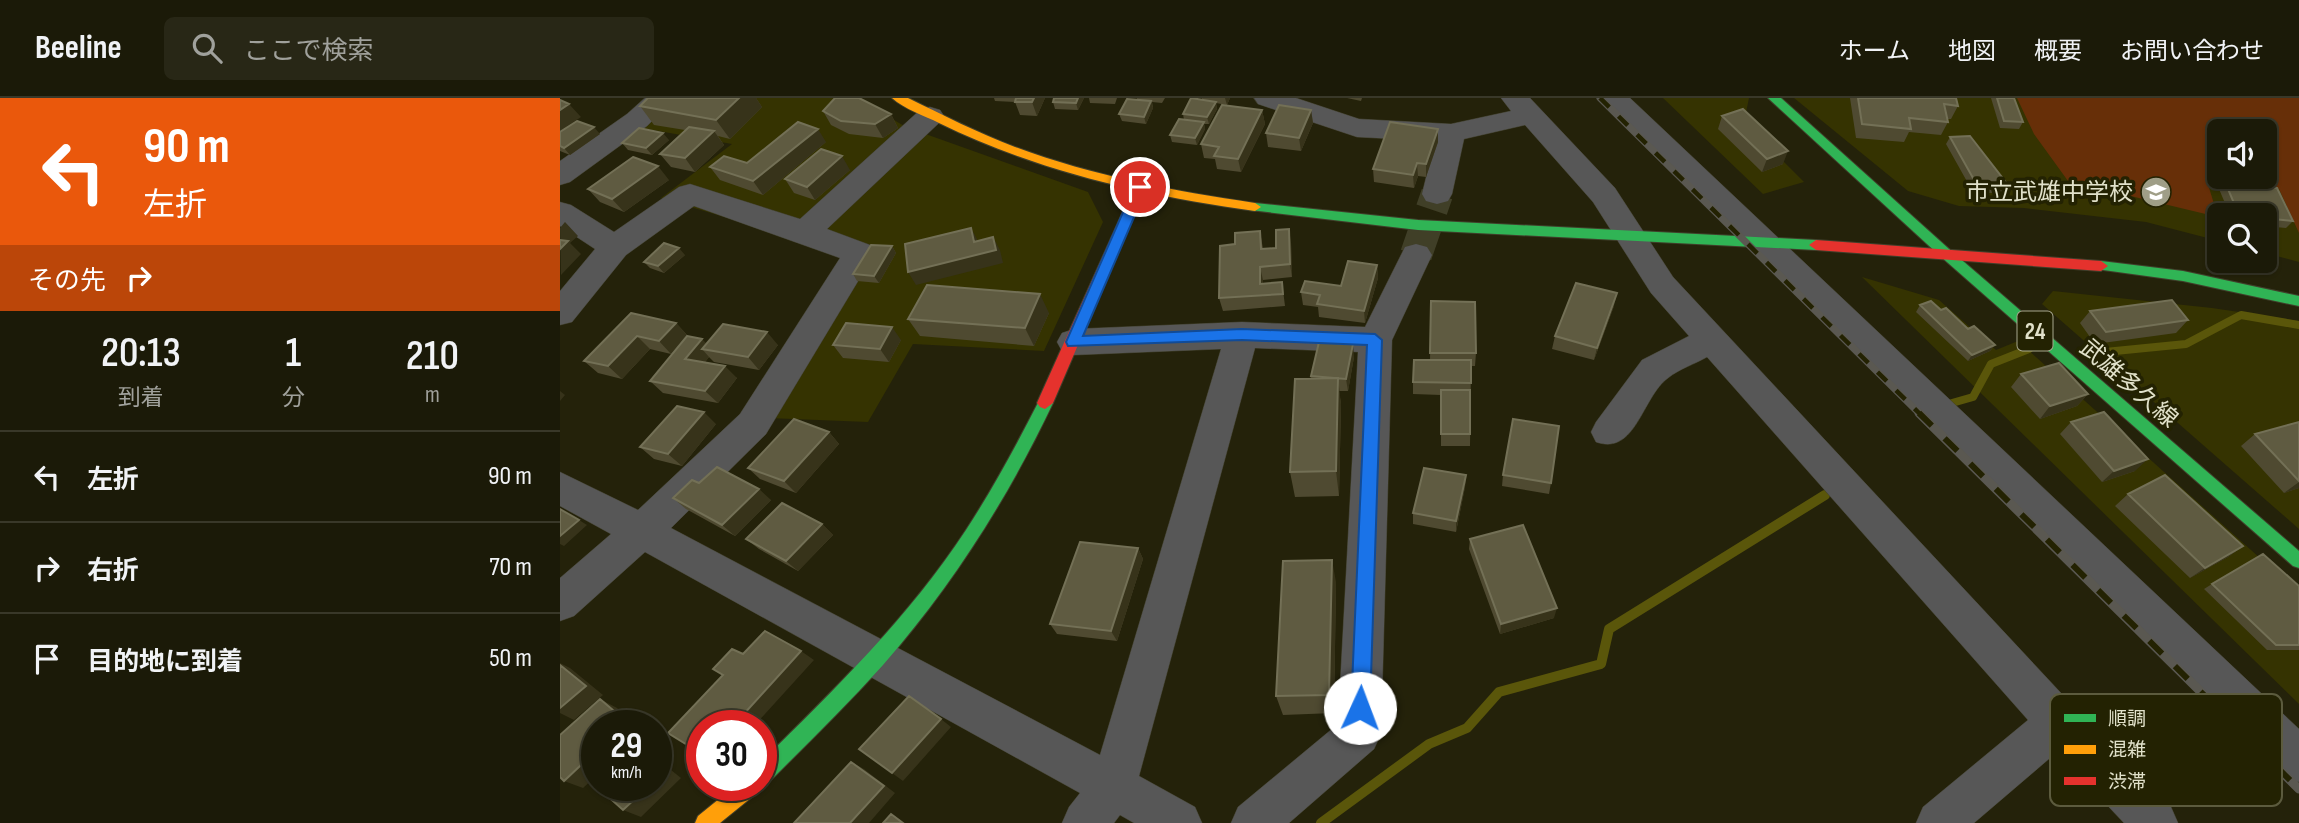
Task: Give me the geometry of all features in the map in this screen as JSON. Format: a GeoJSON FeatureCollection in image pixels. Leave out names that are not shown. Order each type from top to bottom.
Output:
{"type":"FeatureCollection","features":[{"type":"Feature","properties":{"kind":"street"},"geometry":{"type":"LineString","coordinates":[[560,175],[637,120],[661,98]]}},
{"type":"Feature","properties":{"kind":"street"},"geometry":{"type":"LineString","coordinates":[[898,98],[930,116],[1066,169],[1140,187],[1339,219],[1449,228],[1944,252],[2168,273],[2299,302]]}},
{"type":"Feature","properties":{"kind":"street"},"geometry":{"type":"LineString","coordinates":[[1268,98],[1357,128],[1451,134],[1523,106],[1604,195],[1662,285],[2050,712]]}},
{"type":"Feature","properties":{"kind":"street"},"geometry":{"type":"LineString","coordinates":[[1614,98],[2231,694]]}},
{"type":"Feature","properties":{"kind":"street","name":"武雄多久線"},"geometry":{"type":"LineString","coordinates":[[1774,98],[1944,252],[2299,561]]}},
{"type":"Feature","properties":{"kind":"street"},"geometry":{"type":"LineString","coordinates":[[806,232],[930,116]]}},
{"type":"Feature","properties":{"kind":"street"},"geometry":{"type":"LineString","coordinates":[[1437,194],[1451,134]]}},
{"type":"Feature","properties":{"kind":"street"},"geometry":{"type":"LineString","coordinates":[[777,760],[878,657],[962,550],[1023,453],[1140,187]]}},
{"type":"Feature","properties":{"kind":"street"},"geometry":{"type":"LineString","coordinates":[[560,313],[615,247],[690,194],[806,232],[859,253],[753,424],[642,531],[560,603]]}},
{"type":"Feature","properties":{"kind":"street"},"geometry":{"type":"LineString","coordinates":[[560,212],[615,247]]}},
{"type":"Feature","properties":{"kind":"street"},"geometry":{"type":"LineString","coordinates":[[1254,823],[1359,734],[1375,340],[1416,255]]}},
{"type":"Feature","properties":{"kind":"street"},"geometry":{"type":"LineString","coordinates":[[1074,342],[1242,335],[1375,340]]}},
{"type":"Feature","properties":{"kind":"street"},"geometry":{"type":"LineString","coordinates":[[1085,823],[1113,787],[1242,335]]}},
{"type":"Feature","properties":{"kind":"street"},"geometry":{"type":"LineString","coordinates":[[1609,432],[1654,369],[1712,340]]}},
{"type":"Feature","properties":{"kind":"street"},"geometry":{"type":"LineString","coordinates":[[560,488],[878,657],[1180,823]]}},
{"type":"Feature","properties":{"kind":"street"},"geometry":{"type":"LineString","coordinates":[[1939,823],[2050,730]]}},
{"type":"Feature","properties":{"kind":"street"},"geometry":{"type":"LineString","coordinates":[[2282,744],[2299,760]]}},
{"type":"Feature","properties":{"kind":"street"},"geometry":{"type":"LineString","coordinates":[[705,823],[732,801]]}},
{"type":"Feature","properties":{"kind":"street"},"geometry":{"type":"LineString","coordinates":[[2139,806],[2155,823]]}},
{"type":"Feature","properties":{"kind":"shaded area"},"geometry":{"type":"Polygon","coordinates":[[[647,98],[856,98],[906,127],[1088,192],[1103,222],[1044,351],[913,344],[868,422],[744,417],[847,254],[661,198],[732,144],[619,124],[647,98]]]}},
{"type":"Feature","properties":{"kind":"shaded area"},"geometry":{"type":"Polygon","coordinates":[[[1663,98],[1749,98],[1744,122],[1804,182],[1763,194],[1663,98]]]}},
{"type":"Feature","properties":{"kind":"shaded area","name":"市立武雄中学校"},"geometry":{"type":"Polygon","coordinates":[[[1794,98],[2299,98],[2299,262],[2277,256],[2277,203],[2207,203],[2207,238],[2146,222],[2024,208],[1959,206],[1908,191],[1794,98]]]}},
{"type":"Feature","properties":{"kind":"shaded area"},"geometry":{"type":"Polygon","coordinates":[[[2017,98],[2299,98],[2299,233],[2277,189],[2277,119],[2207,119],[2207,189],[2209,189],[2214,203],[2207,203],[2207,214],[2068,181],[2034,134],[2017,98]]]}},
{"type":"Feature","properties":{"kind":"shaded area"},"geometry":{"type":"Polygon","coordinates":[[[1862,277],[1939,300],[1996,350],[2018,341],[2299,593],[2299,704],[1862,277]]]}},
{"type":"Feature","properties":{"kind":"shaded area"},"geometry":{"type":"Polygon","coordinates":[[[2053,291],[2212,308],[2299,321],[2299,529],[2042,304],[2053,291]]]}},
{"type":"Feature","properties":{"kind":"building"},"geometry":{"type":"Polygon","coordinates":[[[648,98],[739,98],[716,120],[640,106],[648,98]]]}},
{"type":"Feature","properties":{"kind":"building"},"geometry":{"type":"Polygon","coordinates":[[[835,98],[859,98],[891,114],[875,124],[841,121],[823,111],[835,98]]]}},
{"type":"Feature","properties":{"kind":"building"},"geometry":{"type":"Polygon","coordinates":[[[1016,98],[1034,98],[1032,102],[1015,102],[1016,98]]]}},
{"type":"Feature","properties":{"kind":"building"},"geometry":{"type":"Polygon","coordinates":[[[1054,98],[1078,98],[1076,103],[1053,102],[1054,98]]]}},
{"type":"Feature","properties":{"kind":"building"},"geometry":{"type":"Polygon","coordinates":[[[1191,98],[1216,102],[1207,117],[1183,114],[1191,98]]]}},
{"type":"Feature","properties":{"kind":"building"},"geometry":{"type":"Polygon","coordinates":[[[1858,98],[1956,98],[1958,106],[1944,104],[1948,122],[1909,118],[1911,129],[1862,124],[1858,98]]]}},
{"type":"Feature","properties":{"kind":"building"},"geometry":{"type":"Polygon","coordinates":[[[1997,98],[2014,98],[2023,122],[2004,121],[1997,98]]]}},
{"type":"Feature","properties":{"kind":"building"},"geometry":{"type":"Polygon","coordinates":[[[1127,99],[1151,101],[1144,117],[1119,114],[1127,99]]]}},
{"type":"Feature","properties":{"kind":"building"},"geometry":{"type":"Polygon","coordinates":[[[560,100],[569,104],[560,110],[560,100]]]}},
{"type":"Feature","properties":{"kind":"building"},"geometry":{"type":"Polygon","coordinates":[[[1222,105],[1262,110],[1238,159],[1214,156],[1219,147],[1201,144],[1222,105]]]}},
{"type":"Feature","properties":{"kind":"building"},"geometry":{"type":"Polygon","coordinates":[[[1279,105],[1311,110],[1299,138],[1266,133],[1279,105]]]}},
{"type":"Feature","properties":{"kind":"building"},"geometry":{"type":"Polygon","coordinates":[[[1743,109],[1788,151],[1767,159],[1722,116],[1743,109]]]}},
{"type":"Feature","properties":{"kind":"building"},"geometry":{"type":"Polygon","coordinates":[[[1179,119],[1204,122],[1195,138],[1170,135],[1179,119]]]}},
{"type":"Feature","properties":{"kind":"building"},"geometry":{"type":"Polygon","coordinates":[[[577,121],[594,127],[564,148],[560,146],[560,132],[577,121]]]}},
{"type":"Feature","properties":{"kind":"building"},"geometry":{"type":"Polygon","coordinates":[[[798,122],[818,129],[753,181],[710,167],[724,156],[747,163],[798,122]]]}},
{"type":"Feature","properties":{"kind":"building"},"geometry":{"type":"Polygon","coordinates":[[[1390,122],[1438,129],[1426,164],[1417,163],[1413,175],[1373,169],[1390,122]]]}},
{"type":"Feature","properties":{"kind":"building"},"geometry":{"type":"Polygon","coordinates":[[[689,127],[714,131],[685,158],[660,154],[689,127]]]}},
{"type":"Feature","properties":{"kind":"building"},"geometry":{"type":"Polygon","coordinates":[[[639,128],[663,133],[646,148],[622,143],[639,128]]]}},
{"type":"Feature","properties":{"kind":"building"},"geometry":{"type":"Polygon","coordinates":[[[1970,136],[2008,185],[1978,187],[1950,137],[1970,136]]]}},
{"type":"Feature","properties":{"kind":"building"},"geometry":{"type":"Polygon","coordinates":[[[821,149],[842,156],[807,187],[785,179],[821,149]]]}},
{"type":"Feature","properties":{"kind":"building"},"geometry":{"type":"Polygon","coordinates":[[[633,157],[658,166],[612,199],[588,189],[633,157]]]}},
{"type":"Feature","properties":{"kind":"building"},"geometry":{"type":"Polygon","coordinates":[[[2277,188],[2293,221],[2277,219],[2277,203],[2234,203],[2228,189],[2277,188]]]}},
{"type":"Feature","properties":{"kind":"building"},"geometry":{"type":"Polygon","coordinates":[[[971,228],[974,242],[993,237],[996,250],[908,272],[905,244],[971,228]]]}},
{"type":"Feature","properties":{"kind":"building"},"geometry":{"type":"Polygon","coordinates":[[[1289,229],[1290,264],[1260,267],[1260,284],[1282,282],[1283,294],[1219,298],[1220,246],[1235,244],[1235,233],[1260,231],[1261,249],[1276,248],[1276,230],[1289,229]]]}},
{"type":"Feature","properties":{"kind":"building"},"geometry":{"type":"Polygon","coordinates":[[[560,240],[568,241],[560,249],[560,240]]]}},
{"type":"Feature","properties":{"kind":"building"},"geometry":{"type":"Polygon","coordinates":[[[664,243],[679,248],[658,266],[644,262],[664,243]]]}},
{"type":"Feature","properties":{"kind":"building"},"geometry":{"type":"Polygon","coordinates":[[[871,245],[892,246],[874,276],[853,274],[871,245]]]}},
{"type":"Feature","properties":{"kind":"building"},"geometry":{"type":"Polygon","coordinates":[[[1348,261],[1377,265],[1364,311],[1317,304],[1320,295],[1301,292],[1305,281],[1341,286],[1348,261]]]}},
{"type":"Feature","properties":{"kind":"building"},"geometry":{"type":"Polygon","coordinates":[[[1576,283],[1617,293],[1597,348],[1555,336],[1576,283]]]}},
{"type":"Feature","properties":{"kind":"building"},"geometry":{"type":"Polygon","coordinates":[[[927,285],[1040,294],[1025,328],[908,319],[927,285]]]}},
{"type":"Feature","properties":{"kind":"building"},"geometry":{"type":"Polygon","coordinates":[[[2172,300],[2188,320],[2106,332],[2090,311],[2172,300]]]}},
{"type":"Feature","properties":{"kind":"building"},"geometry":{"type":"Polygon","coordinates":[[[1431,301],[1475,302],[1476,353],[1430,353],[1431,301]]]}},
{"type":"Feature","properties":{"kind":"building"},"geometry":{"type":"Polygon","coordinates":[[[1931,301],[1941,310],[1946,308],[1968,329],[1974,326],[1995,345],[1972,355],[1920,305],[1931,301]]]}},
{"type":"Feature","properties":{"kind":"building"},"geometry":{"type":"Polygon","coordinates":[[[631,313],[676,323],[659,341],[637,336],[608,366],[584,361],[631,313]]]}},
{"type":"Feature","properties":{"kind":"building"},"geometry":{"type":"Polygon","coordinates":[[[846,323],[892,327],[880,349],[833,345],[846,323]]]}},
{"type":"Feature","properties":{"kind":"building"},"geometry":{"type":"Polygon","coordinates":[[[723,324],[767,332],[748,357],[702,349],[723,324]]]}},
{"type":"Feature","properties":{"kind":"building"},"geometry":{"type":"Polygon","coordinates":[[[687,336],[702,339],[685,359],[725,366],[705,391],[650,381],[687,336]]]}},
{"type":"Feature","properties":{"kind":"building"},"geometry":{"type":"Polygon","coordinates":[[[1319,342],[1353,344],[1346,379],[1311,376],[1319,342]]]}},
{"type":"Feature","properties":{"kind":"building"},"geometry":{"type":"Polygon","coordinates":[[[1414,360],[1471,360],[1471,383],[1413,382],[1414,360]]]}},
{"type":"Feature","properties":{"kind":"building"},"geometry":{"type":"Polygon","coordinates":[[[2059,363],[2088,394],[2050,406],[2021,374],[2059,363]]]}},
{"type":"Feature","properties":{"kind":"building"},"geometry":{"type":"Polygon","coordinates":[[[1338,378],[1336,471],[1290,472],[1295,379],[1338,378]]]}},
{"type":"Feature","properties":{"kind":"building"},"geometry":{"type":"Polygon","coordinates":[[[1441,390],[1470,390],[1470,434],[1441,434],[1441,390]]]}},
{"type":"Feature","properties":{"kind":"building"},"geometry":{"type":"Polygon","coordinates":[[[677,406],[704,412],[668,454],[640,447],[677,406]]]}},
{"type":"Feature","properties":{"kind":"building"},"geometry":{"type":"Polygon","coordinates":[[[2104,412],[2148,459],[2114,471],[2071,422],[2104,412]]]}},
{"type":"Feature","properties":{"kind":"building"},"geometry":{"type":"Polygon","coordinates":[[[794,419],[829,432],[784,481],[748,468],[794,419]]]}},
{"type":"Feature","properties":{"kind":"building"},"geometry":{"type":"Polygon","coordinates":[[[1513,419],[1559,426],[1551,483],[1503,475],[1513,419]]]}},
{"type":"Feature","properties":{"kind":"building"},"geometry":{"type":"Polygon","coordinates":[[[2299,422],[2299,481],[2255,434],[2299,422]]]}},
{"type":"Feature","properties":{"kind":"building"},"geometry":{"type":"Polygon","coordinates":[[[717,467],[759,489],[722,525],[673,498],[692,480],[699,483],[717,467]]]}},
{"type":"Feature","properties":{"kind":"building"},"geometry":{"type":"Polygon","coordinates":[[[1424,468],[1466,475],[1456,521],[1413,513],[1424,468]]]}},
{"type":"Feature","properties":{"kind":"building"},"geometry":{"type":"Polygon","coordinates":[[[2165,475],[2243,546],[2205,568],[2128,494],[2165,475]]]}},
{"type":"Feature","properties":{"kind":"building"},"geometry":{"type":"Polygon","coordinates":[[[782,503],[822,524],[786,561],[746,539],[782,503]]]}},
{"type":"Feature","properties":{"kind":"building"},"geometry":{"type":"Polygon","coordinates":[[[560,509],[579,520],[560,536],[560,509]]]}},
{"type":"Feature","properties":{"kind":"building"},"geometry":{"type":"Polygon","coordinates":[[[1523,525],[1557,608],[1501,624],[1470,539],[1523,525]]]}},
{"type":"Feature","properties":{"kind":"building"},"geometry":{"type":"Polygon","coordinates":[[[1080,542],[1138,548],[1111,631],[1050,624],[1080,542]]]}},
{"type":"Feature","properties":{"kind":"building"},"geometry":{"type":"Polygon","coordinates":[[[2263,554],[2299,586],[2299,645],[2276,645],[2212,584],[2263,554]]]}},
{"type":"Feature","properties":{"kind":"building"},"geometry":{"type":"Polygon","coordinates":[[[1332,560],[1329,695],[1276,696],[1283,561],[1332,560]]]}},
{"type":"Feature","properties":{"kind":"building"},"geometry":{"type":"Polygon","coordinates":[[[765,631],[801,651],[748,710],[690,710],[723,675],[713,669],[732,649],[743,654],[765,631]]]}},
{"type":"Feature","properties":{"kind":"building"},"geometry":{"type":"Polygon","coordinates":[[[560,665],[586,686],[560,708],[560,665]]]}},
{"type":"Feature","properties":{"kind":"building"},"geometry":{"type":"Polygon","coordinates":[[[909,696],[941,719],[892,773],[859,749],[909,696]]]}},
{"type":"Feature","properties":{"kind":"building"},"geometry":{"type":"Polygon","coordinates":[[[600,699],[613,710],[588,710],[600,699]]]}},
{"type":"Feature","properties":{"kind":"building"},"geometry":{"type":"Polygon","coordinates":[[[686,714],[686,744],[672,735],[672,729],[686,714]]]}},
{"type":"Feature","properties":{"kind":"building"},"geometry":{"type":"Polygon","coordinates":[[[581,716],[581,765],[564,781],[560,777],[560,735],[581,716]]]}},
{"type":"Feature","properties":{"kind":"building"},"geometry":{"type":"Polygon","coordinates":[[[851,762],[884,786],[850,823],[794,823],[851,762]]]}},
{"type":"Feature","properties":{"kind":"building"},"geometry":{"type":"Polygon","coordinates":[[[613,801],[633,801],[623,810],[613,801]]]}},
{"type":"Feature","properties":{"kind":"building"},"geometry":{"type":"Polygon","coordinates":[[[891,814],[903,823],[883,823],[891,814]]]}},
{"type":"Feature","properties":{"kind":"waterway"},"geometry":{"type":"LineString","coordinates":[[2105,352],[2186,344],[2241,315],[2299,325]]}},
{"type":"Feature","properties":{"kind":"waterway"},"geometry":{"type":"LineString","coordinates":[[1945,405],[1973,397],[1991,364],[2029,349]]}},
{"type":"Feature","properties":{"kind":"waterway"},"geometry":{"type":"LineString","coordinates":[[1321,823],[1429,744],[1467,728],[1499,692],[1601,664],[1609,629],[1825,495]]}},
{"type":"Feature","properties":{"kind":"tunnel"},"geometry":{"type":"LineString","coordinates":[[1416,255],[1437,194]]}},
{"type":"Feature","properties":{"kind":"railway"},"geometry":{"type":"LineString","coordinates":[[1600,98],[1921,415]]}},
{"type":"Feature","properties":{"kind":"railway"},"geometry":{"type":"LineString","coordinates":[[1919,413],[2203,694]]}},
{"type":"Feature","properties":{"kind":"railway"},"geometry":{"type":"LineString","coordinates":[[2282,772],[2299,789]]}},
{"type":"Feature","properties":{"kind":"traffic: fast"},"geometry":{"type":"LineString","coordinates":[[1774,98],[1944,252],[2299,561]]}},
{"type":"Feature","properties":{"kind":"traffic: fast"},"geometry":{"type":"LineString","coordinates":[[1255,207],[1418,225],[1816,245]]}},
{"type":"Feature","properties":{"kind":"traffic: fast"},"geometry":{"type":"LineString","coordinates":[[2101,266],[2183,276],[2299,301]]}},
{"type":"Feature","properties":{"kind":"traffic: fast"},"geometry":{"type":"LineString","coordinates":[[777,760],[864,673],[926,599],[992,504],[1045,403]]}},
{"type":"Feature","properties":{"kind":"traffic: slow"},"geometry":{"type":"LineString","coordinates":[[898,98],[1008,149],[1077,172],[1148,189],[1255,207]]}},
{"type":"Feature","properties":{"kind":"traffic: slow"},"geometry":{"type":"LineString","coordinates":[[705,823],[732,801]]}},
{"type":"Feature","properties":{"kind":"traffic: jam"},"geometry":{"type":"LineString","coordinates":[[1045,403],[1140,187]]}},
{"type":"Feature","properties":{"kind":"traffic: jam"},"geometry":{"type":"LineString","coordinates":[[1816,245],[2101,266]]}},
{"type":"Feature","properties":{"kind":"place","name":"市立武雄中学校"},"geometry":{"type":"Point","coordinates":[2156,192]}},
{"type":"Feature","properties":{"kind":"route"},"geometry":{"type":"LineString","coordinates":[[1140,187],[1074,342],[1242,335],[1375,340],[1360,708]]}}]}
